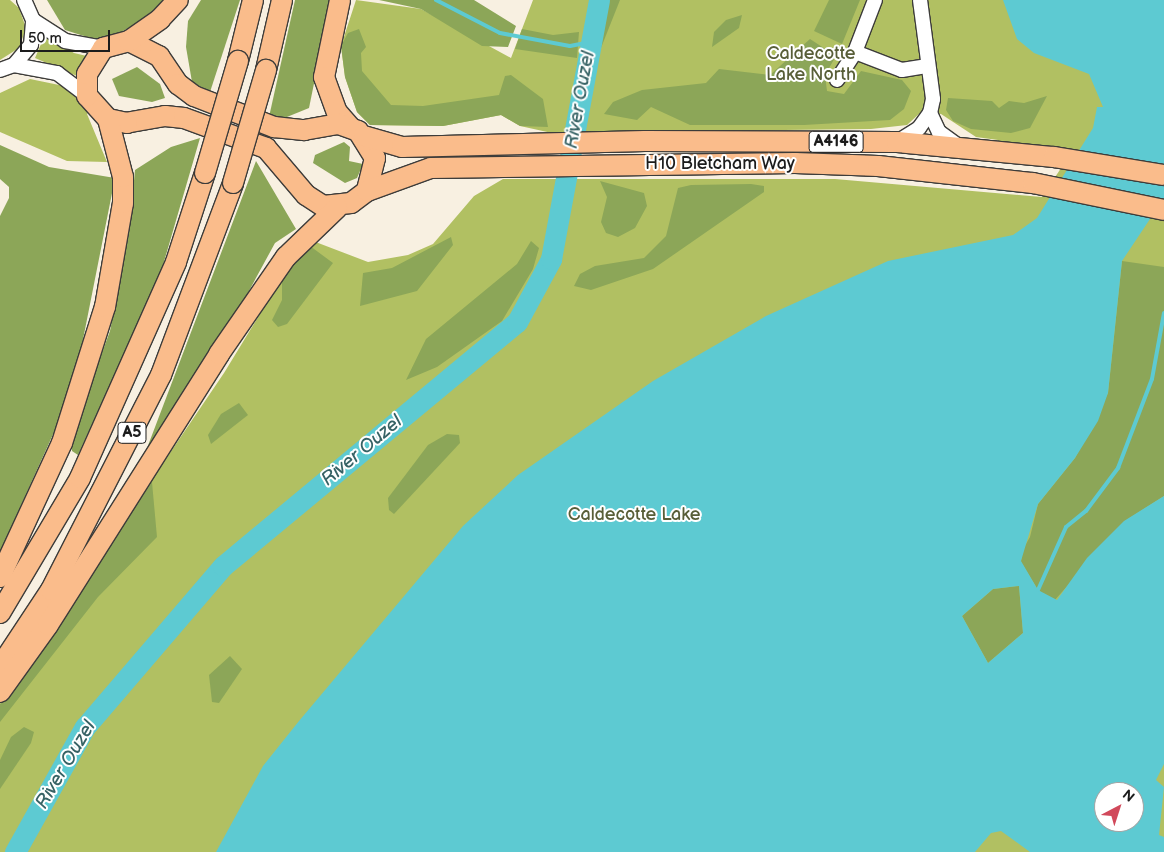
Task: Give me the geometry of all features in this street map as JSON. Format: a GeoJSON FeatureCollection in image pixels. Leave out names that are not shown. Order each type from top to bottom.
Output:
{"type":"FeatureCollection","features":[{"type":"Feature","properties":{"kind":"highway"},"geometry":{"type":"LineString","coordinates":[[0,577],[62,443],[106,306],[123,177],[118,148],[108,119],[87,96],[87,74],[103,48],[129,41],[160,19],[178,0]]}},
{"type":"Feature","properties":{"kind":"highway","name":"A5"},"geometry":{"type":"LineString","coordinates":[[0,612],[80,478],[176,262],[238,62],[252,0]]}},
{"type":"Feature","properties":{"kind":"highway","name":"A5"},"geometry":{"type":"LineString","coordinates":[[0,667],[51,590],[161,375],[233,183],[266,70],[282,0]]}},
{"type":"Feature","properties":{"kind":"highway"},"geometry":{"type":"LineString","coordinates":[[340,0],[324,77],[329,97],[375,158],[367,191]]}},
{"type":"Feature","properties":{"kind":"highway","name":"H10 Bletcham Way"},"geometry":{"type":"LineString","coordinates":[[129,41],[159,56],[178,84],[194,96],[274,127],[357,132],[402,146],[534,155],[622,164],[878,166],[1033,183],[1164,210]]}},
{"type":"Feature","properties":{"kind":"highway"},"geometry":{"type":"LineString","coordinates":[[108,119],[127,123],[165,116],[184,118],[266,148],[313,202],[337,208]]}},
{"type":"Feature","properties":{"kind":"highway","name":"H10 Bletcham Way"},"geometry":{"type":"LineString","coordinates":[[0,692],[53,617],[219,354],[302,238],[337,208],[367,191],[431,168],[617,142],[897,142],[1054,157],[1164,175]]}},
{"type":"Feature","properties":{"kind":"street"},"geometry":{"type":"LineString","coordinates":[[24,0],[34,20],[65,41],[103,48]]}},
{"type":"Feature","properties":{"kind":"street"},"geometry":{"type":"LineString","coordinates":[[838,80],[856,52],[875,0]]}},
{"type":"Feature","properties":{"kind":"street"},"geometry":{"type":"LineString","coordinates":[[897,142],[920,128],[930,113],[933,99],[920,0]]}},
{"type":"Feature","properties":{"kind":"street"},"geometry":{"type":"LineString","coordinates":[[0,71],[14,65],[31,45],[34,20]]}},
{"type":"Feature","properties":{"kind":"street"},"geometry":{"type":"LineString","coordinates":[[856,52],[902,70],[928,66]]}},
{"type":"Feature","properties":{"kind":"street"},"geometry":{"type":"LineString","coordinates":[[14,65],[57,73],[87,96]]}},
{"type":"Feature","properties":{"kind":"street"},"geometry":{"type":"LineString","coordinates":[[930,113],[939,132],[961,148]]}},
{"type":"Feature","properties":{"kind":"green space"},"geometry":{"type":"Polygon","coordinates":[[[0,0],[10,0],[19,8],[26,28],[19,48],[0,60],[0,0]]]}},
{"type":"Feature","properties":{"kind":"green space"},"geometry":{"type":"Polygon","coordinates":[[[47,0],[165,0],[141,21],[103,42],[65,30],[47,0]]]}},
{"type":"Feature","properties":{"kind":"green space"},"geometry":{"type":"Polygon","coordinates":[[[201,0],[240,0],[210,92],[192,82],[186,47],[188,21],[201,0]]]}},
{"type":"Feature","properties":{"kind":"green space"},"geometry":{"type":"Polygon","coordinates":[[[295,0],[331,0],[309,108],[282,119],[269,117],[295,0]]]}},
{"type":"Feature","properties":{"kind":"green space","name":"Caldecotte Lake"},"geometry":{"type":"Polygon","coordinates":[[[356,0],[421,9],[511,58],[533,0],[1164,0],[1164,852],[0,852],[0,704],[224,373],[282,278],[313,241],[368,262],[408,255],[433,244],[474,196],[503,179],[835,179],[1042,197],[1067,159],[999,151],[998,140],[976,137],[941,114],[921,112],[907,125],[871,129],[552,133],[520,126],[501,115],[443,126],[370,125],[357,112],[345,77],[341,46],[356,0]]]}},
{"type":"Feature","properties":{"kind":"green space"},"geometry":{"type":"Polygon","coordinates":[[[379,0],[474,0],[516,26],[508,47],[482,46],[421,9],[379,0]]]}},
{"type":"Feature","properties":{"kind":"green space"},"geometry":{"type":"Polygon","coordinates":[[[590,0],[620,0],[593,68],[585,32],[590,0]]]}},
{"type":"Feature","properties":{"kind":"green space"},"geometry":{"type":"Polygon","coordinates":[[[829,0],[860,0],[842,44],[814,31],[829,0]]]}},
{"type":"Feature","properties":{"kind":"green space"},"geometry":{"type":"Polygon","coordinates":[[[742,15],[739,28],[712,47],[714,32],[726,20],[742,15]]]}},
{"type":"Feature","properties":{"kind":"green space"},"geometry":{"type":"Polygon","coordinates":[[[359,29],[366,47],[361,53],[362,71],[391,105],[423,106],[499,95],[505,76],[511,75],[543,99],[548,127],[520,126],[501,115],[443,126],[370,125],[357,112],[345,77],[341,46],[348,33],[359,29]]]}},
{"type":"Feature","properties":{"kind":"green space"},"geometry":{"type":"Polygon","coordinates":[[[522,29],[553,35],[579,32],[577,58],[515,49],[522,29]]]}},
{"type":"Feature","properties":{"kind":"green space"},"geometry":{"type":"Polygon","coordinates":[[[45,35],[74,53],[91,57],[84,79],[35,58],[45,35]]]}},
{"type":"Feature","properties":{"kind":"green space","name":"Caldecotte Lake North"},"geometry":{"type":"Polygon","coordinates":[[[810,39],[836,56],[825,75],[827,91],[844,94],[861,71],[902,80],[911,91],[904,109],[890,120],[804,125],[690,125],[651,107],[637,120],[604,114],[613,102],[642,90],[706,83],[719,69],[770,75],[810,39]]]}},
{"type":"Feature","properties":{"kind":"green space"},"geometry":{"type":"Polygon","coordinates":[[[137,67],[160,84],[165,98],[152,102],[119,96],[112,79],[137,67]]]}},
{"type":"Feature","properties":{"kind":"green space"},"geometry":{"type":"Polygon","coordinates":[[[30,79],[64,86],[91,110],[87,114],[107,162],[67,161],[0,132],[0,93],[30,79]]]}},
{"type":"Feature","properties":{"kind":"green space"},"geometry":{"type":"Polygon","coordinates":[[[1047,96],[1030,128],[1011,133],[971,129],[953,121],[946,110],[948,98],[992,101],[999,108],[1009,101],[1024,103],[1047,96]]]}},
{"type":"Feature","properties":{"kind":"green space"},"geometry":{"type":"Polygon","coordinates":[[[200,138],[161,272],[78,455],[72,451],[71,436],[110,331],[129,233],[135,170],[171,147],[200,138]]]}},
{"type":"Feature","properties":{"kind":"green space"},"geometry":{"type":"Polygon","coordinates":[[[344,142],[350,147],[349,161],[363,164],[357,178],[345,183],[313,163],[315,155],[344,142]]]}},
{"type":"Feature","properties":{"kind":"green space"},"geometry":{"type":"Polygon","coordinates":[[[0,145],[49,167],[115,178],[73,390],[0,552],[0,216],[9,198],[9,187],[0,179],[0,145]]]}},
{"type":"Feature","properties":{"kind":"green space"},"geometry":{"type":"Polygon","coordinates":[[[256,161],[296,229],[275,243],[232,322],[141,464],[256,161]]]}},
{"type":"Feature","properties":{"kind":"green space"},"geometry":{"type":"Polygon","coordinates":[[[600,181],[644,193],[647,206],[635,228],[618,237],[606,233],[601,222],[607,197],[600,181]]]}},
{"type":"Feature","properties":{"kind":"green space"},"geometry":{"type":"Polygon","coordinates":[[[751,184],[764,186],[764,192],[653,269],[591,290],[574,286],[580,274],[595,266],[644,258],[666,236],[678,188],[691,185],[751,184]]]}},
{"type":"Feature","properties":{"kind":"green space"},"geometry":{"type":"Polygon","coordinates":[[[451,237],[453,245],[417,291],[360,306],[363,273],[392,268],[451,237]]]}},
{"type":"Feature","properties":{"kind":"green space"},"geometry":{"type":"Polygon","coordinates":[[[531,241],[539,248],[533,269],[502,321],[437,367],[406,380],[426,339],[517,264],[531,241]]]}},
{"type":"Feature","properties":{"kind":"green space"},"geometry":{"type":"Polygon","coordinates":[[[310,246],[333,263],[287,324],[278,327],[272,320],[282,300],[282,278],[310,246]]]}},
{"type":"Feature","properties":{"kind":"green space"},"geometry":{"type":"Polygon","coordinates":[[[1122,261],[1164,267],[1164,496],[1125,521],[1054,601],[1038,590],[1021,562],[1022,551],[1030,537],[1038,504],[1075,458],[1108,393],[1122,261]]]}},
{"type":"Feature","properties":{"kind":"green space"},"geometry":{"type":"Polygon","coordinates":[[[239,403],[248,415],[211,444],[208,435],[221,414],[239,403]]]}},
{"type":"Feature","properties":{"kind":"green space"},"geometry":{"type":"Polygon","coordinates":[[[447,434],[459,435],[460,443],[394,514],[389,510],[388,498],[428,445],[447,434]]]}},
{"type":"Feature","properties":{"kind":"green space"},"geometry":{"type":"Polygon","coordinates":[[[152,482],[157,537],[98,597],[0,722],[0,704],[152,482]]]}},
{"type":"Feature","properties":{"kind":"green space"},"geometry":{"type":"Polygon","coordinates":[[[1019,586],[1023,633],[988,663],[962,616],[993,589],[1019,586]]]}},
{"type":"Feature","properties":{"kind":"green space"},"geometry":{"type":"Polygon","coordinates":[[[230,656],[242,669],[219,703],[212,702],[209,675],[230,656]]]}},
{"type":"Feature","properties":{"kind":"green space"},"geometry":{"type":"Polygon","coordinates":[[[24,727],[34,732],[31,743],[0,789],[0,760],[11,737],[24,727]]]}},
{"type":"Feature","properties":{"kind":"water","name":"Caldecotte Lake"},"geometry":{"type":"Polygon","coordinates":[[[1003,0],[1164,0],[1164,198],[1122,261],[1108,393],[1098,421],[1075,458],[1038,504],[1021,561],[1038,590],[1057,600],[1087,558],[1124,521],[1164,496],[1164,764],[1156,780],[1164,787],[1159,835],[1164,837],[1164,852],[1030,852],[1001,831],[991,833],[975,852],[216,852],[263,766],[299,721],[463,526],[518,475],[653,381],[766,316],[888,261],[1013,235],[1037,218],[1093,128],[1097,107],[1103,107],[1089,74],[1034,53],[1017,39],[1003,0]],[[1019,586],[993,589],[962,616],[988,663],[1023,633],[1019,586]]]}},
{"type":"Feature","properties":{"kind":"waterway"},"geometry":{"type":"LineString","coordinates":[[436,0],[500,33],[570,46],[591,42]]}},
{"type":"Feature","properties":{"kind":"waterway","name":"River Ouzel"},"geometry":{"type":"LineString","coordinates":[[15,852],[85,727],[223,566],[517,322],[551,259],[599,0]]}},
{"type":"Feature","properties":{"kind":"waterway"},"geometry":{"type":"LineString","coordinates":[[1038,590],[1066,527],[1086,511],[1118,468],[1152,379],[1164,313]]}}]}
